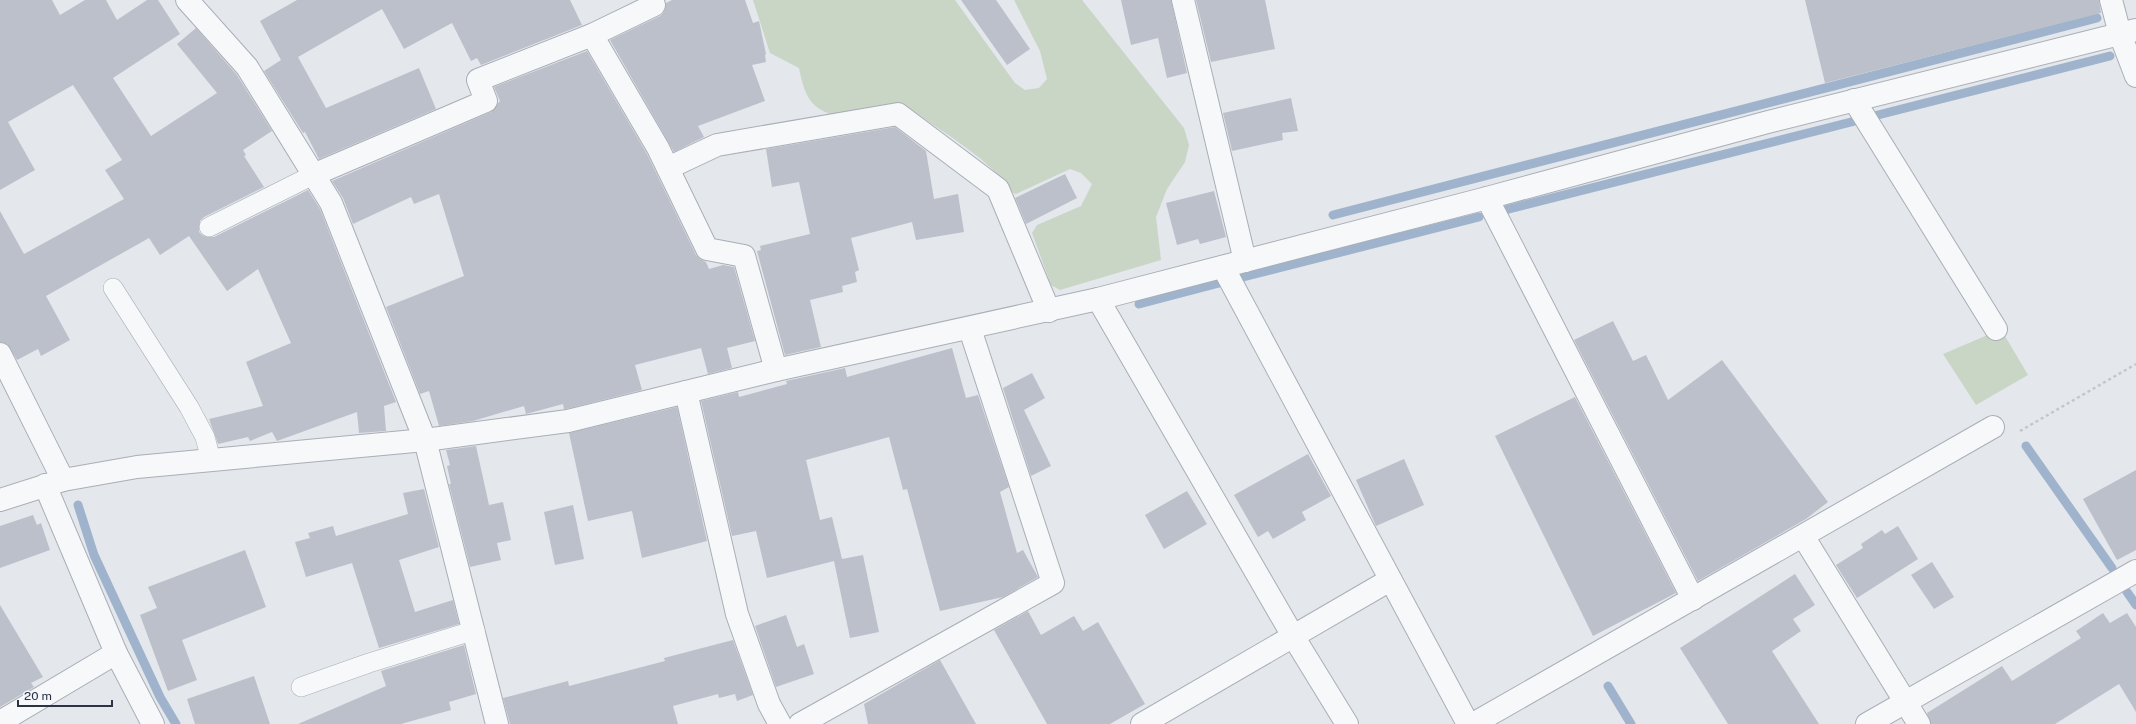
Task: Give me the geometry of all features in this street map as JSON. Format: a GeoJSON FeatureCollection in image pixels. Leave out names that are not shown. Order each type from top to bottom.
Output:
{"type":"FeatureCollection","features":[{"type":"Feature","properties":{"kind":"street"},"geometry":{"type":"LineString","coordinates":[[187,0],[246,67],[331,203],[425,440],[498,724]]}},
{"type":"Feature","properties":{"kind":"street"},"geometry":{"type":"LineString","coordinates":[[313,175],[486,101],[478,80],[592,36],[654,5],[652,0]]}},
{"type":"Feature","properties":{"kind":"street"},"geometry":{"type":"LineString","coordinates":[[1183,0],[1245,261]]}},
{"type":"Feature","properties":{"kind":"street"},"geometry":{"type":"LineString","coordinates":[[2112,0],[2128,32],[2136,76]]}},
{"type":"Feature","properties":{"kind":"street"},"geometry":{"type":"LineString","coordinates":[[0,500],[54,483],[137,467],[425,440],[568,421],[776,370],[1050,311],[1487,198],[1854,100],[2128,32]]}},
{"type":"Feature","properties":{"kind":"street"},"geometry":{"type":"LineString","coordinates":[[592,36],[658,148],[707,249],[744,256],[776,370]]}},
{"type":"Feature","properties":{"kind":"street"},"geometry":{"type":"LineString","coordinates":[[1854,100],[1996,329]]}},
{"type":"Feature","properties":{"kind":"street"},"geometry":{"type":"LineString","coordinates":[[668,168],[717,145],[898,114],[998,189],[1050,311]]}},
{"type":"Feature","properties":{"kind":"street"},"geometry":{"type":"LineString","coordinates":[[1487,198],[1693,599]]}},
{"type":"Feature","properties":{"kind":"street"},"geometry":{"type":"LineString","coordinates":[[1223,267],[1468,724]]}},
{"type":"Feature","properties":{"kind":"street"},"geometry":{"type":"LineString","coordinates":[[1098,299],[1294,636],[1347,724]]}},
{"type":"Feature","properties":{"kind":"street"},"geometry":{"type":"LineString","coordinates":[[800,724],[1053,583],[970,329]]}},
{"type":"Feature","properties":{"kind":"street"},"geometry":{"type":"LineString","coordinates":[[0,354],[54,483],[116,653],[153,724]]}},
{"type":"Feature","properties":{"kind":"street"},"geometry":{"type":"LineString","coordinates":[[686,392],[737,614],[769,704],[780,724]]}},
{"type":"Feature","properties":{"kind":"street"},"geometry":{"type":"LineString","coordinates":[[1473,724],[1993,427]]}},
{"type":"Feature","properties":{"kind":"street"},"geometry":{"type":"LineString","coordinates":[[1803,536],[1919,724]]}},
{"type":"Feature","properties":{"kind":"street"},"geometry":{"type":"LineString","coordinates":[[1867,724],[2136,571]]}},
{"type":"Feature","properties":{"kind":"street"},"geometry":{"type":"LineString","coordinates":[[1142,724],[1390,580]]}},
{"type":"Feature","properties":{"kind":"street"},"geometry":{"type":"LineString","coordinates":[[0,722],[116,653]]}},
{"type":"Feature","properties":{"kind":"lane"},"geometry":{"type":"LineString","coordinates":[[209,226],[313,175]]}},
{"type":"Feature","properties":{"kind":"lane"},"geometry":{"type":"LineString","coordinates":[[113,288],[189,406],[205,437],[211,460]]}},
{"type":"Feature","properties":{"kind":"lane"},"geometry":{"type":"LineString","coordinates":[[301,687],[369,663],[475,630]]}},
{"type":"Feature","properties":{"kind":"green space"},"geometry":{"type":"Polygon","coordinates":[[[753,0],[955,0],[1015,83],[1025,90],[1039,88],[1047,79],[1040,51],[1014,0],[1082,0],[1184,128],[1189,145],[1185,162],[1167,189],[1156,217],[1161,260],[1060,290],[1051,285],[1032,233],[1037,225],[1081,206],[1092,184],[1081,173],[1070,169],[1016,194],[1011,192],[993,170],[981,159],[915,112],[901,106],[833,115],[825,112],[818,108],[808,98],[799,68],[770,53],[753,0]]]}},
{"type":"Feature","properties":{"kind":"green space"},"geometry":{"type":"Polygon","coordinates":[[[1990,334],[2005,336],[2028,375],[1976,405],[1943,354],[1990,334]]]}},
{"type":"Feature","properties":{"kind":"building"},"geometry":{"type":"Polygon","coordinates":[[[0,0],[52,0],[60,15],[85,0],[106,0],[117,20],[147,0],[158,0],[180,34],[113,78],[151,136],[217,93],[177,44],[196,28],[237,75],[272,131],[243,150],[246,155],[244,156],[264,187],[204,217],[200,221],[199,232],[203,236],[214,237],[308,190],[320,209],[396,402],[384,406],[386,431],[359,433],[357,412],[277,441],[272,432],[250,441],[248,437],[218,444],[209,419],[263,406],[246,362],[291,343],[258,269],[227,291],[189,236],[160,255],[149,238],[46,296],[70,340],[41,356],[38,349],[17,360],[7,344],[0,342],[0,211],[24,254],[124,199],[105,170],[122,160],[73,85],[8,122],[35,170],[0,190],[0,0]]]}},
{"type":"Feature","properties":{"kind":"building"},"geometry":{"type":"Polygon","coordinates":[[[297,0],[570,0],[582,25],[481,65],[477,58],[471,61],[452,23],[404,49],[382,9],[298,57],[326,108],[419,68],[436,109],[319,159],[305,132],[303,133],[264,71],[281,60],[260,21],[297,0]]]}},
{"type":"Feature","properties":{"kind":"building"},"geometry":{"type":"Polygon","coordinates":[[[672,0],[745,0],[753,23],[759,21],[766,54],[766,62],[752,65],[765,101],[698,126],[704,137],[674,152],[610,40],[660,16],[664,12],[666,3],[672,0]]]}},
{"type":"Feature","properties":{"kind":"building"},"geometry":{"type":"Polygon","coordinates":[[[961,0],[996,0],[1030,49],[1007,65],[961,0]]]}},
{"type":"Feature","properties":{"kind":"building"},"geometry":{"type":"Polygon","coordinates":[[[1121,0],[1171,0],[1187,73],[1167,78],[1158,38],[1131,45],[1121,0]]]}},
{"type":"Feature","properties":{"kind":"building"},"geometry":{"type":"Polygon","coordinates":[[[1196,0],[1265,0],[1275,49],[1211,62],[1196,0]]]}},
{"type":"Feature","properties":{"kind":"building"},"geometry":{"type":"Polygon","coordinates":[[[1805,0],[2099,0],[2101,13],[1825,83],[1805,0]]]}},
{"type":"Feature","properties":{"kind":"building"},"geometry":{"type":"Polygon","coordinates":[[[587,51],[647,154],[696,255],[706,262],[709,269],[723,265],[734,267],[755,341],[727,348],[732,368],[708,374],[701,348],[635,365],[642,390],[566,409],[564,409],[563,404],[526,414],[524,406],[473,421],[439,426],[429,391],[420,394],[386,307],[464,276],[439,194],[414,204],[411,197],[353,224],[343,198],[332,181],[491,112],[500,101],[494,87],[587,51]]]}},
{"type":"Feature","properties":{"kind":"building"},"geometry":{"type":"Polygon","coordinates":[[[1291,98],[1298,131],[1282,133],[1283,140],[1232,151],[1223,113],[1291,98]]]}},
{"type":"Feature","properties":{"kind":"building"},"geometry":{"type":"Polygon","coordinates":[[[895,127],[926,151],[934,199],[958,194],[964,232],[916,240],[912,222],[851,238],[859,270],[855,272],[857,282],[842,286],[843,292],[810,300],[821,347],[785,355],[757,251],[761,250],[760,246],[810,234],[799,182],[772,187],[766,149],[895,127]]]}},
{"type":"Feature","properties":{"kind":"building"},"geometry":{"type":"Polygon","coordinates":[[[1065,174],[1077,198],[1026,224],[1015,198],[1065,174]]]}},
{"type":"Feature","properties":{"kind":"building"},"geometry":{"type":"Polygon","coordinates":[[[1214,191],[1226,237],[1200,244],[1198,239],[1177,245],[1166,203],[1214,191]]]}},
{"type":"Feature","properties":{"kind":"building"},"geometry":{"type":"Polygon","coordinates":[[[1613,321],[1633,361],[1646,355],[1668,400],[1722,360],[1828,502],[1806,519],[1698,581],[1574,340],[1613,321]]]}},
{"type":"Feature","properties":{"kind":"building"},"geometry":{"type":"Polygon","coordinates":[[[952,348],[966,398],[978,395],[1009,487],[1000,492],[1017,553],[1023,550],[1038,577],[1003,597],[940,611],[907,489],[903,490],[889,437],[806,460],[820,520],[832,517],[842,559],[863,555],[879,632],[850,638],[834,561],[767,578],[756,531],[732,536],[701,401],[738,392],[739,397],[787,384],[786,381],[845,368],[847,377],[952,348]]]}},
{"type":"Feature","properties":{"kind":"building"},"geometry":{"type":"Polygon","coordinates":[[[1032,373],[1045,398],[1024,410],[1051,466],[1031,476],[1003,388],[1032,373]]]}},
{"type":"Feature","properties":{"kind":"building"},"geometry":{"type":"Polygon","coordinates":[[[1575,397],[1676,593],[1593,636],[1495,436],[1575,397]]]}},
{"type":"Feature","properties":{"kind":"building"},"geometry":{"type":"Polygon","coordinates":[[[677,407],[707,541],[642,558],[632,511],[588,521],[569,433],[677,407]]]}},
{"type":"Feature","properties":{"kind":"building"},"geometry":{"type":"Polygon","coordinates":[[[476,446],[489,505],[503,502],[511,540],[497,543],[501,560],[470,567],[449,484],[451,484],[447,466],[450,465],[446,450],[476,446]]]}},
{"type":"Feature","properties":{"kind":"building"},"geometry":{"type":"Polygon","coordinates":[[[1308,454],[1331,496],[1302,512],[1306,520],[1273,539],[1268,531],[1258,537],[1234,495],[1308,454]]]}},
{"type":"Feature","properties":{"kind":"building"},"geometry":{"type":"Polygon","coordinates":[[[1404,459],[1424,505],[1376,526],[1356,480],[1404,459]]]}},
{"type":"Feature","properties":{"kind":"building"},"geometry":{"type":"Polygon","coordinates":[[[2136,470],[2136,550],[2117,560],[2083,499],[2136,470]]]}},
{"type":"Feature","properties":{"kind":"building"},"geometry":{"type":"Polygon","coordinates":[[[424,489],[439,547],[399,560],[415,612],[453,600],[459,624],[379,648],[352,563],[306,577],[295,542],[310,538],[308,533],[333,526],[336,536],[408,514],[403,493],[424,489]]]}},
{"type":"Feature","properties":{"kind":"building"},"geometry":{"type":"Polygon","coordinates":[[[1187,491],[1207,524],[1164,549],[1145,515],[1187,491]]]}},
{"type":"Feature","properties":{"kind":"building"},"geometry":{"type":"Polygon","coordinates":[[[573,505],[584,559],[555,565],[544,512],[573,505]]]}},
{"type":"Feature","properties":{"kind":"building"},"geometry":{"type":"Polygon","coordinates":[[[33,515],[37,525],[41,523],[50,550],[0,568],[0,526],[33,515]]]}},
{"type":"Feature","properties":{"kind":"building"},"geometry":{"type":"Polygon","coordinates":[[[1898,526],[1918,559],[1857,598],[1836,565],[1863,548],[1861,544],[1882,530],[1885,534],[1898,526]]]}},
{"type":"Feature","properties":{"kind":"building"},"geometry":{"type":"Polygon","coordinates":[[[245,550],[266,607],[182,640],[197,680],[168,691],[140,615],[157,608],[148,587],[245,550]]]}},
{"type":"Feature","properties":{"kind":"building"},"geometry":{"type":"Polygon","coordinates":[[[1932,562],[1954,597],[1934,609],[1911,575],[1932,562]]]}},
{"type":"Feature","properties":{"kind":"building"},"geometry":{"type":"Polygon","coordinates":[[[1795,574],[1815,605],[1793,619],[1801,631],[1772,651],[1819,724],[1728,724],[1680,648],[1795,574]]]}},
{"type":"Feature","properties":{"kind":"building"},"geometry":{"type":"Polygon","coordinates":[[[0,605],[43,677],[31,683],[34,687],[0,707],[0,605]]]}},
{"type":"Feature","properties":{"kind":"building"},"geometry":{"type":"Polygon","coordinates":[[[1028,611],[1041,635],[1074,616],[1083,631],[1098,622],[1145,704],[1110,724],[1047,724],[994,630],[1028,611]]]}},
{"type":"Feature","properties":{"kind":"building"},"geometry":{"type":"Polygon","coordinates":[[[2103,613],[2110,623],[2127,613],[2136,627],[2136,712],[2119,684],[2055,724],[1931,724],[1927,713],[2002,666],[2012,681],[2081,638],[2076,631],[2103,613]]]}},
{"type":"Feature","properties":{"kind":"building"},"geometry":{"type":"Polygon","coordinates":[[[786,615],[797,647],[804,644],[814,674],[776,687],[755,626],[786,615]]]}},
{"type":"Feature","properties":{"kind":"building"},"geometry":{"type":"Polygon","coordinates":[[[733,640],[753,695],[737,701],[735,694],[719,698],[718,694],[673,706],[678,724],[510,724],[503,698],[568,681],[569,686],[665,661],[664,658],[733,640]]]}},
{"type":"Feature","properties":{"kind":"building"},"geometry":{"type":"Polygon","coordinates":[[[464,645],[476,694],[449,702],[451,710],[401,724],[298,724],[386,686],[381,671],[464,645]]]}},
{"type":"Feature","properties":{"kind":"building"},"geometry":{"type":"Polygon","coordinates":[[[940,660],[976,724],[868,724],[864,704],[940,660]]]}},
{"type":"Feature","properties":{"kind":"building"},"geometry":{"type":"Polygon","coordinates":[[[254,676],[270,724],[195,724],[187,699],[254,676]]]}},
{"type":"Feature","properties":{"kind":"waterway"},"geometry":{"type":"LineString","coordinates":[[1333,215],[2097,18]]}},
{"type":"Feature","properties":{"kind":"waterway"},"geometry":{"type":"LineString","coordinates":[[1874,116],[2110,56]]}},
{"type":"Feature","properties":{"kind":"waterway"},"geometry":{"type":"LineString","coordinates":[[1505,210],[1859,120]]}},
{"type":"Feature","properties":{"kind":"waterway"},"geometry":{"type":"LineString","coordinates":[[1239,278],[1479,217]]}},
{"type":"Feature","properties":{"kind":"waterway"},"geometry":{"type":"LineString","coordinates":[[1139,304],[1223,282]]}},
{"type":"Feature","properties":{"kind":"waterway"},"geometry":{"type":"LineString","coordinates":[[2026,446],[2112,568]]}},
{"type":"Feature","properties":{"kind":"waterway"},"geometry":{"type":"LineString","coordinates":[[78,505],[94,555],[160,697],[176,724]]}},
{"type":"Feature","properties":{"kind":"waterway"},"geometry":{"type":"LineString","coordinates":[[2127,592],[2136,605]]}},
{"type":"Feature","properties":{"kind":"waterway"},"geometry":{"type":"LineString","coordinates":[[1608,686],[1631,724]]}}]}
